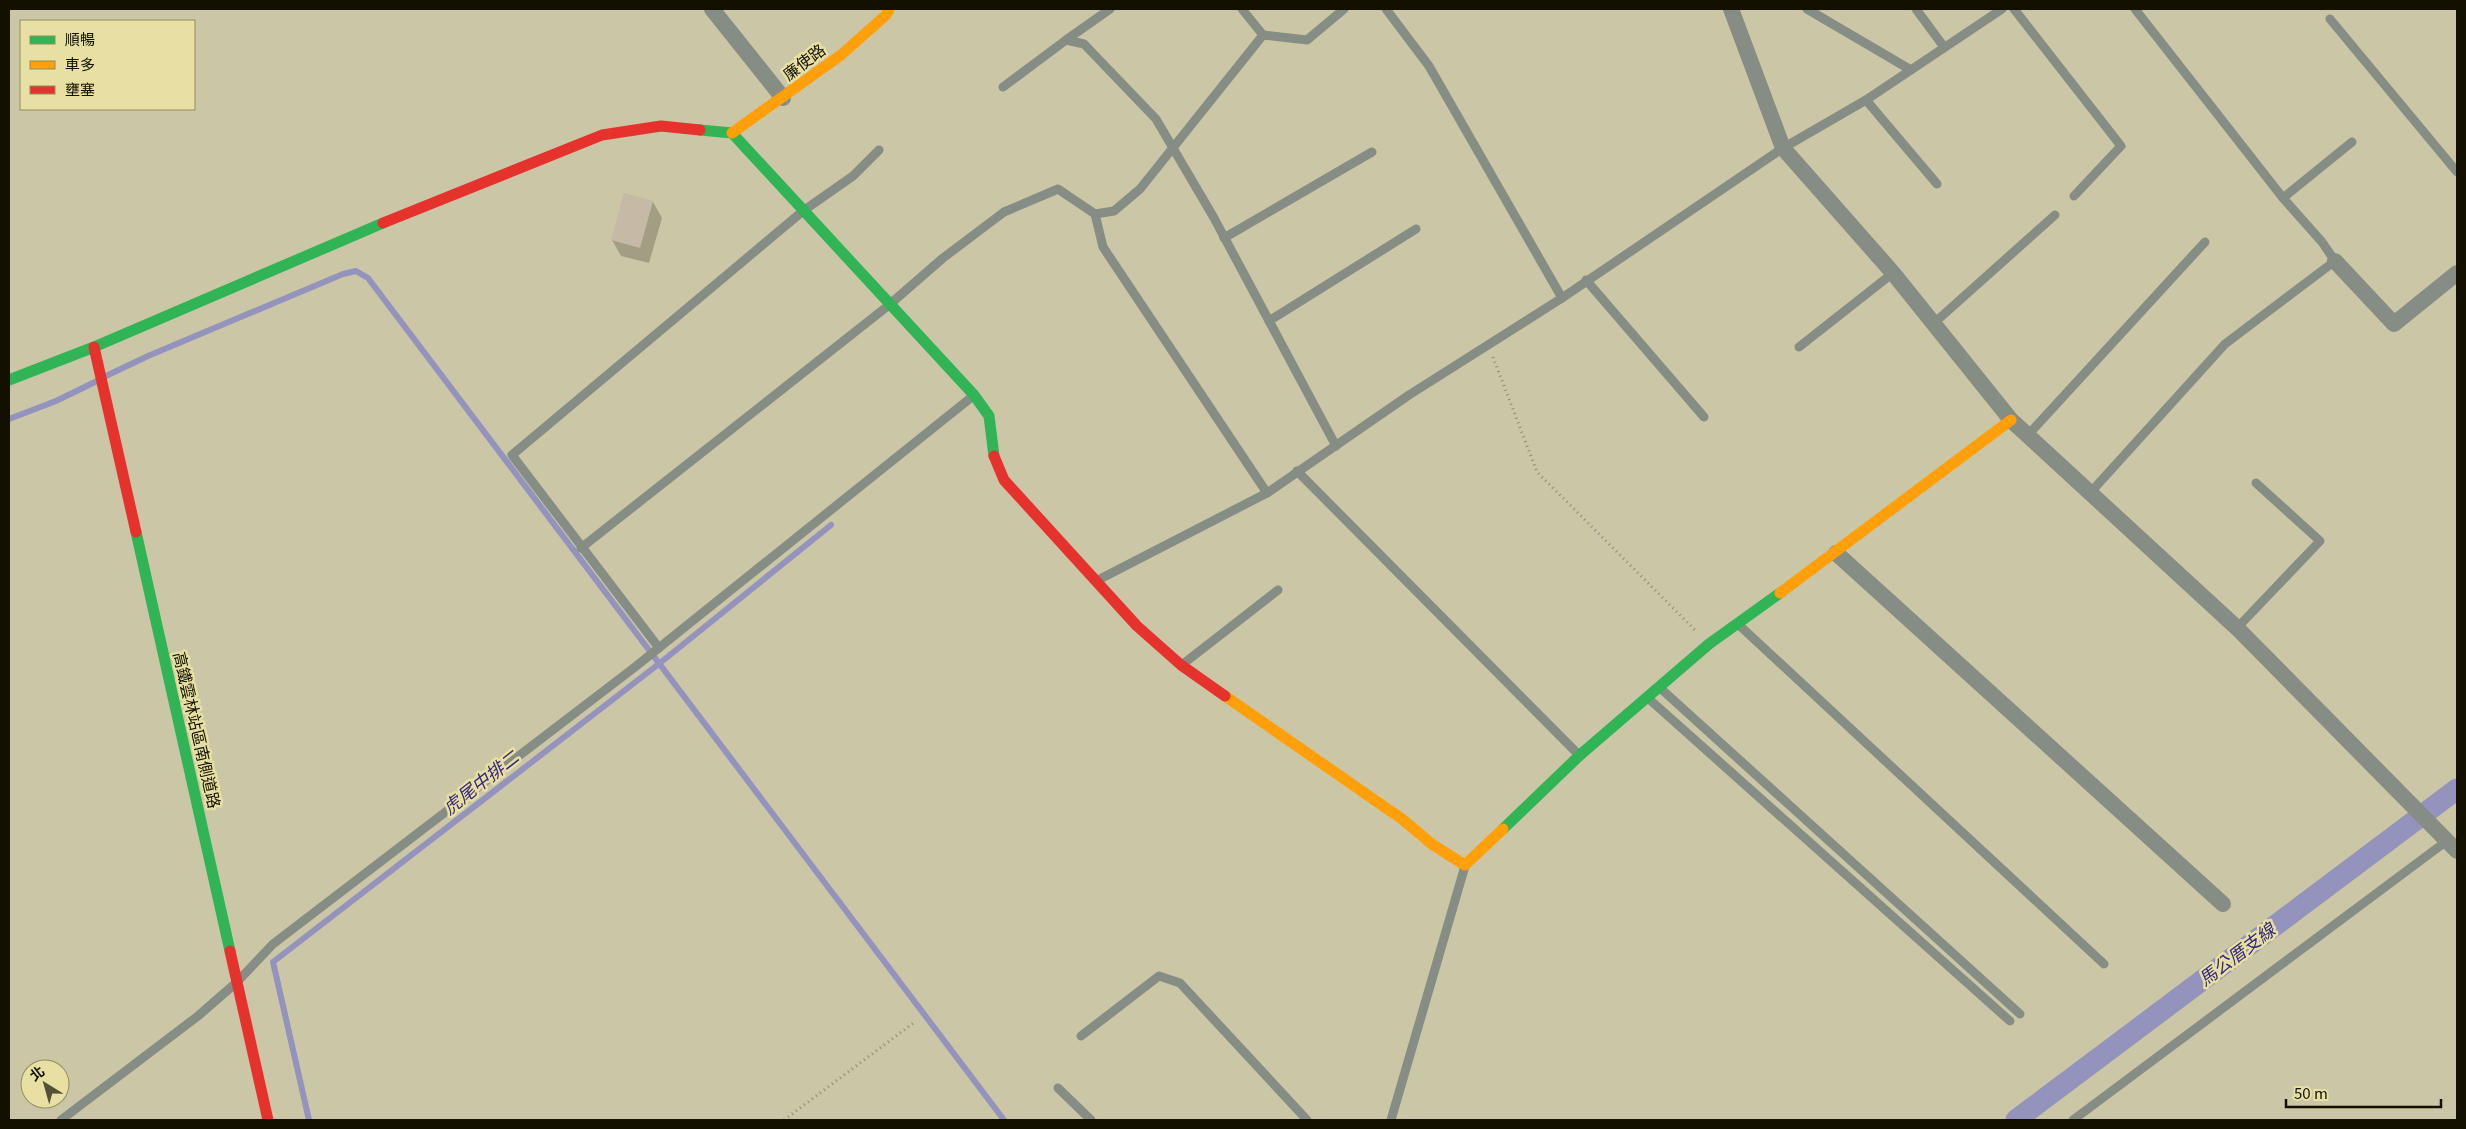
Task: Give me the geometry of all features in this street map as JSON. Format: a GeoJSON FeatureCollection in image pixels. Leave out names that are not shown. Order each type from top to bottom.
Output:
{"type":"FeatureCollection","features":[{"type":"Feature","properties":{"kind":"street"},"geometry":{"type":"LineString","coordinates":[[712,9],[783,98]]}},
{"type":"Feature","properties":{"kind":"street"},"geometry":{"type":"LineString","coordinates":[[1731,9],[1783,148],[1892,272],[2011,420],[2237,628],[2447,841]]}},
{"type":"Feature","properties":{"kind":"street","name":"廉使路"},"geometry":{"type":"LineString","coordinates":[[732,133],[841,55],[884,11]]}},
{"type":"Feature","properties":{"kind":"street"},"geometry":{"type":"LineString","coordinates":[[9,380],[94,347],[338,241],[602,135],[661,126],[732,133],[974,395],[990,416],[992,450],[1004,480],[1137,626],[1181,665],[1402,819],[1433,845],[1465,866],[1580,755],[1709,644],[1836,553],[2011,420]]}},
{"type":"Feature","properties":{"kind":"street"},"geometry":{"type":"LineString","coordinates":[[2335,261],[2394,324],[2457,273]]}},
{"type":"Feature","properties":{"kind":"street","name":"高鐵雲林站區南側道路"},"geometry":{"type":"LineString","coordinates":[[94,347],[268,1120]]}},
{"type":"Feature","properties":{"kind":"street"},"geometry":{"type":"LineString","coordinates":[[1836,553],[2223,904]]}},
{"type":"Feature","properties":{"kind":"lane"},"geometry":{"type":"LineString","coordinates":[[1004,87],[1110,9]]}},
{"type":"Feature","properties":{"kind":"lane"},"geometry":{"type":"LineString","coordinates":[[1242,9],[1263,35],[1307,40],[1344,9]]}},
{"type":"Feature","properties":{"kind":"lane"},"geometry":{"type":"LineString","coordinates":[[1386,9],[1428,66],[1562,298]]}},
{"type":"Feature","properties":{"kind":"lane"},"geometry":{"type":"LineString","coordinates":[[1807,9],[1911,70]]}},
{"type":"Feature","properties":{"kind":"lane"},"geometry":{"type":"LineString","coordinates":[[1916,9],[1944,47]]}},
{"type":"Feature","properties":{"kind":"lane"},"geometry":{"type":"LineString","coordinates":[[1095,582],[1267,493],[1296,471],[1336,446],[1409,395],[1562,298],[1783,148],[1866,100],[2002,9]]}},
{"type":"Feature","properties":{"kind":"lane"},"geometry":{"type":"LineString","coordinates":[[2014,9],[2121,146],[2074,196]]}},
{"type":"Feature","properties":{"kind":"lane"},"geometry":{"type":"LineString","coordinates":[[2090,494],[2225,344],[2335,261],[2322,242],[2283,198],[2135,9]]}},
{"type":"Feature","properties":{"kind":"lane"},"geometry":{"type":"LineString","coordinates":[[2330,19],[2457,172]]}},
{"type":"Feature","properties":{"kind":"lane"},"geometry":{"type":"LineString","coordinates":[[1095,214],[1114,211],[1140,189],[1263,35]]}},
{"type":"Feature","properties":{"kind":"lane"},"geometry":{"type":"LineString","coordinates":[[1066,40],[1084,44],[1156,119],[1224,238],[1336,446]]}},
{"type":"Feature","properties":{"kind":"lane"},"geometry":{"type":"LineString","coordinates":[[1866,100],[1937,184]]}},
{"type":"Feature","properties":{"kind":"lane"},"geometry":{"type":"LineString","coordinates":[[2283,198],[2352,142]]}},
{"type":"Feature","properties":{"kind":"lane"},"geometry":{"type":"LineString","coordinates":[[659,648],[512,455],[803,211],[853,176],[879,150]]}},
{"type":"Feature","properties":{"kind":"lane"},"geometry":{"type":"LineString","coordinates":[[1224,238],[1372,152]]}},
{"type":"Feature","properties":{"kind":"lane"},"geometry":{"type":"LineString","coordinates":[[581,548],[889,305],[943,258],[1004,212],[1058,189],[1095,214],[1103,247],[1267,493]]}},
{"type":"Feature","properties":{"kind":"lane"},"geometry":{"type":"LineString","coordinates":[[1933,324],[2055,215]]}},
{"type":"Feature","properties":{"kind":"lane"},"geometry":{"type":"LineString","coordinates":[[1269,321],[1416,229]]}},
{"type":"Feature","properties":{"kind":"lane"},"geometry":{"type":"LineString","coordinates":[[2028,436],[2206,242]]}},
{"type":"Feature","properties":{"kind":"lane"},"geometry":{"type":"LineString","coordinates":[[1799,347],[1892,272]]}},
{"type":"Feature","properties":{"kind":"lane"},"geometry":{"type":"LineString","coordinates":[[1586,280],[1704,417]]}},
{"type":"Feature","properties":{"kind":"lane"},"geometry":{"type":"LineString","coordinates":[[61,1120],[198,1016],[237,982],[273,944],[659,648],[974,395]]}},
{"type":"Feature","properties":{"kind":"lane"},"geometry":{"type":"LineString","coordinates":[[1296,471],[1580,755]]}},
{"type":"Feature","properties":{"kind":"lane"},"geometry":{"type":"LineString","coordinates":[[2237,628],[2320,541],[2256,484]]}},
{"type":"Feature","properties":{"kind":"lane"},"geometry":{"type":"LineString","coordinates":[[1181,665],[1278,590]]}},
{"type":"Feature","properties":{"kind":"lane"},"geometry":{"type":"LineString","coordinates":[[1739,624],[2104,964]]}},
{"type":"Feature","properties":{"kind":"lane"},"geometry":{"type":"LineString","coordinates":[[1659,686],[2020,1014]]}},
{"type":"Feature","properties":{"kind":"lane"},"geometry":{"type":"LineString","coordinates":[[1647,697],[2010,1021]]}},
{"type":"Feature","properties":{"kind":"lane"},"geometry":{"type":"LineString","coordinates":[[2073,1120],[2447,841]]}},
{"type":"Feature","properties":{"kind":"lane"},"geometry":{"type":"LineString","coordinates":[[1391,1120],[1465,866]]}},
{"type":"Feature","properties":{"kind":"lane"},"geometry":{"type":"LineString","coordinates":[[1082,1036],[1159,976],[1180,983],[1307,1120]]}},
{"type":"Feature","properties":{"kind":"lane"},"geometry":{"type":"LineString","coordinates":[[1058,1088],[1091,1120]]}},
{"type":"Feature","properties":{"kind":"path"},"geometry":{"type":"LineString","coordinates":[[1489,346],[1537,472],[1709,644]]}},
{"type":"Feature","properties":{"kind":"path"},"geometry":{"type":"LineString","coordinates":[[784,1120],[916,1021]]}},
{"type":"Feature","properties":{"kind":"building"},"geometry":{"type":"Polygon","coordinates":[[[624,193],[653,201],[640,248],[611,240],[624,193]]]}},
{"type":"Feature","properties":{"kind":"waterway"},"geometry":{"type":"LineString","coordinates":[[106,376],[148,356],[343,274],[356,271],[368,278],[1004,1120]]}},
{"type":"Feature","properties":{"kind":"waterway"},"geometry":{"type":"LineString","coordinates":[[9,419],[56,401],[97,381]]}},
{"type":"Feature","properties":{"kind":"waterway","name":"虎尾中排二"},"geometry":{"type":"LineString","coordinates":[[309,1120],[273,962],[660,663],[831,525]]}},
{"type":"Feature","properties":{"kind":"waterway","name":"馬公厝支線"},"geometry":{"type":"LineString","coordinates":[[2016,1120],[2457,789]]}},
{"type":"Feature","properties":{"kind":"traffic: fast"},"geometry":{"type":"LineString","coordinates":[[700,130],[732,133],[974,395],[989,416],[994,456]]}},
{"type":"Feature","properties":{"kind":"traffic: fast"},"geometry":{"type":"LineString","coordinates":[[9,380],[94,347],[383,223]]}},
{"type":"Feature","properties":{"kind":"traffic: fast"},"geometry":{"type":"LineString","coordinates":[[136,532],[230,951]]}},
{"type":"Feature","properties":{"kind":"traffic: fast"},"geometry":{"type":"LineString","coordinates":[[1503,829],[1580,755],[1709,644],[1780,593]]}},
{"type":"Feature","properties":{"kind":"traffic: slow"},"geometry":{"type":"LineString","coordinates":[[732,133],[841,55],[886,15],[889,9]]}},
{"type":"Feature","properties":{"kind":"traffic: slow"},"geometry":{"type":"LineString","coordinates":[[1780,593],[2011,420]]}},
{"type":"Feature","properties":{"kind":"traffic: slow"},"geometry":{"type":"LineString","coordinates":[[1225,696],[1402,819],[1433,845],[1465,865],[1503,829]]}},
{"type":"Feature","properties":{"kind":"traffic: jam"},"geometry":{"type":"LineString","coordinates":[[383,223],[602,135],[661,126],[700,130]]}},
{"type":"Feature","properties":{"kind":"traffic: jam"},"geometry":{"type":"LineString","coordinates":[[94,347],[136,532]]}},
{"type":"Feature","properties":{"kind":"traffic: jam"},"geometry":{"type":"LineString","coordinates":[[994,456],[1004,480],[1137,626],[1181,665],[1225,696]]}},
{"type":"Feature","properties":{"kind":"traffic: jam"},"geometry":{"type":"LineString","coordinates":[[230,951],[268,1120]]}}]}
